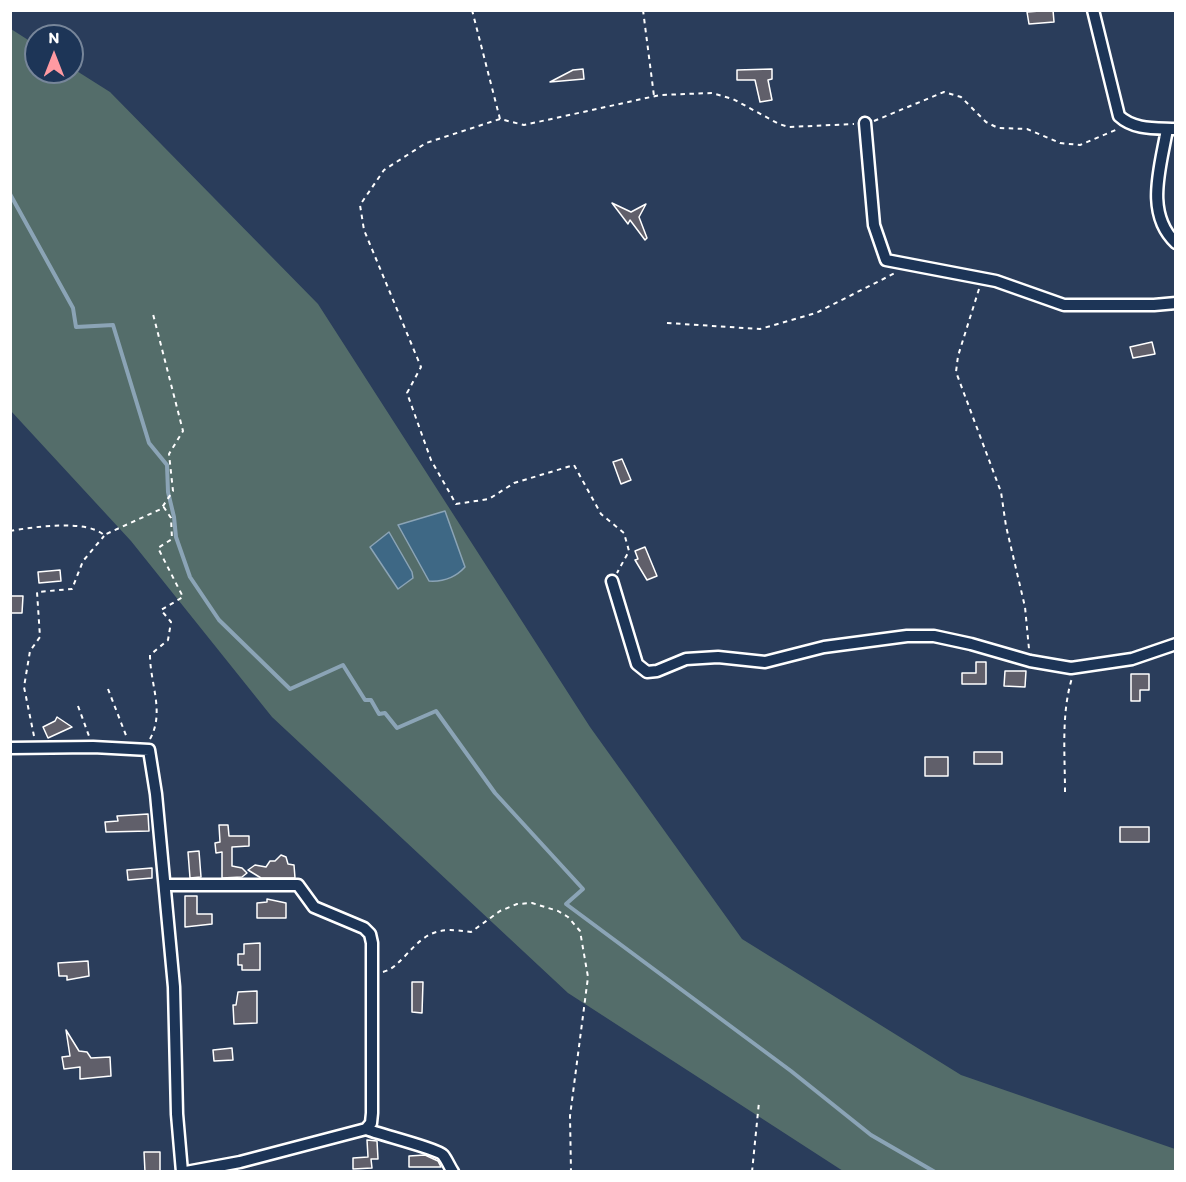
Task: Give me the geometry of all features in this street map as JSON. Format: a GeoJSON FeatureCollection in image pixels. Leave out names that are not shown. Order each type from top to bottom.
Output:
{"type":"FeatureCollection","features":[{"type":"Feature","properties":{"kind":"street"},"geometry":{"type":"LineString","coordinates":[[1093,10],[1119,116],[1127,124],[1171,129],[1156,196],[1165,231],[1176,243]]}},
{"type":"Feature","properties":{"kind":"street"},"geometry":{"type":"LineString","coordinates":[[865,123],[874,225],[886,260],[982,277],[1064,305],[1176,303]]}},
{"type":"Feature","properties":{"kind":"street"},"geometry":{"type":"LineString","coordinates":[[612,581],[637,664],[647,672],[657,671],[686,659],[718,657],[765,662],[824,647],[908,636],[934,636],[1054,667],[1082,667],[1132,659],[1176,644]]}},
{"type":"Feature","properties":{"kind":"street"},"geometry":{"type":"LineString","coordinates":[[10,748],[93,747],[149,750],[174,987],[177,1114],[184,1172],[240,1162],[366,1130],[433,1149],[443,1154],[453,1172]]}},
{"type":"Feature","properties":{"kind":"street"},"geometry":{"type":"LineString","coordinates":[[165,885],[298,885],[314,907],[364,928],[370,934],[372,1113],[371,1123],[366,1130]]}},
{"type":"Feature","properties":{"kind":"path"},"geometry":{"type":"LineString","coordinates":[[472,10],[500,119]]}},
{"type":"Feature","properties":{"kind":"path"},"geometry":{"type":"LineString","coordinates":[[643,10],[654,96]]}},
{"type":"Feature","properties":{"kind":"path"},"geometry":{"type":"LineString","coordinates":[[612,581],[629,551],[624,533],[601,514],[574,465],[514,483],[489,499],[456,504],[432,460],[407,393],[420,367],[364,230],[360,205],[384,170],[426,143],[500,119],[524,125],[654,96],[712,93],[733,99],[789,127],[879,121],[944,92],[961,97],[986,122],[998,128],[1027,129],[1070,145],[1080,145],[1112,133],[1127,124]]}},
{"type":"Feature","properties":{"kind":"path"},"geometry":{"type":"LineString","coordinates":[[667,322],[760,329],[816,313],[893,274],[904,272]]}},
{"type":"Feature","properties":{"kind":"path"},"geometry":{"type":"LineString","coordinates":[[982,277],[958,356],[956,372],[1001,492],[1005,526],[1025,607],[1030,661]]}},
{"type":"Feature","properties":{"kind":"path"},"geometry":{"type":"LineString","coordinates":[[37,747],[24,687],[30,651],[40,637],[37,592],[72,589],[83,561],[104,535],[163,506],[173,491],[169,454],[183,431],[153,314]]}},
{"type":"Feature","properties":{"kind":"path"},"geometry":{"type":"LineString","coordinates":[[149,750],[148,743],[157,727],[157,698],[150,674],[150,655],[168,640],[171,622],[161,610],[183,597],[159,548],[172,539],[171,518],[163,506]]}},
{"type":"Feature","properties":{"kind":"path"},"geometry":{"type":"LineString","coordinates":[[10,531],[39,525],[97,528],[104,535]]}},
{"type":"Feature","properties":{"kind":"path"},"geometry":{"type":"LineString","coordinates":[[1065,792],[1067,692],[1073,674],[1082,667]]}},
{"type":"Feature","properties":{"kind":"path"},"geometry":{"type":"LineString","coordinates":[[108,689],[131,749]]}},
{"type":"Feature","properties":{"kind":"path"},"geometry":{"type":"LineString","coordinates":[[78,706],[93,747]]}},
{"type":"Feature","properties":{"kind":"path"},"geometry":{"type":"LineString","coordinates":[[371,976],[392,970],[422,937],[445,928],[471,932],[500,911],[517,904],[532,903],[558,911],[568,917],[580,931],[588,977],[570,1116],[571,1172]]}},
{"type":"Feature","properties":{"kind":"path"},"geometry":{"type":"LineString","coordinates":[[752,1172],[759,1102]]}},
{"type":"Feature","properties":{"kind":"green space"},"geometry":{"type":"Polygon","coordinates":[[[11,29],[24,37],[24,84],[84,84],[84,76],[110,92],[318,304],[590,727],[742,939],[961,1075],[1175,1149],[1175,1171],[843,1171],[568,993],[272,717],[131,541],[11,411],[11,29]]]}},
{"type":"Feature","properties":{"kind":"water"},"geometry":{"type":"Polygon","coordinates":[[[445,511],[465,567],[449,578],[429,581],[398,525],[445,511]]]}},
{"type":"Feature","properties":{"kind":"water"},"geometry":{"type":"Polygon","coordinates":[[[389,532],[412,572],[413,578],[398,589],[370,547],[389,532]]]}},
{"type":"Feature","properties":{"kind":"building"},"geometry":{"type":"Polygon","coordinates":[[[1053,10],[1054,22],[1029,24],[1027,12],[1053,10]]]}},
{"type":"Feature","properties":{"kind":"building"},"geometry":{"type":"Polygon","coordinates":[[[583,69],[584,79],[550,82],[573,70],[583,69]]]}},
{"type":"Feature","properties":{"kind":"building"},"geometry":{"type":"Polygon","coordinates":[[[772,69],[772,79],[768,80],[772,100],[760,102],[755,80],[737,80],[737,70],[772,69]]]}},
{"type":"Feature","properties":{"kind":"building"},"geometry":{"type":"Polygon","coordinates":[[[612,203],[631,212],[646,204],[639,217],[647,238],[645,240],[630,220],[628,224],[612,203]]]}},
{"type":"Feature","properties":{"kind":"building"},"geometry":{"type":"Polygon","coordinates":[[[1152,342],[1155,354],[1133,358],[1130,347],[1152,342]]]}},
{"type":"Feature","properties":{"kind":"building"},"geometry":{"type":"Polygon","coordinates":[[[622,459],[631,480],[621,484],[613,462],[622,459]]]}},
{"type":"Feature","properties":{"kind":"building"},"geometry":{"type":"Polygon","coordinates":[[[645,547],[657,576],[647,580],[635,560],[638,559],[635,551],[645,547]]]}},
{"type":"Feature","properties":{"kind":"building"},"geometry":{"type":"Polygon","coordinates":[[[60,570],[61,581],[39,583],[38,572],[60,570]]]}},
{"type":"Feature","properties":{"kind":"building"},"geometry":{"type":"Polygon","coordinates":[[[10,596],[23,596],[22,613],[10,613],[10,596]]]}},
{"type":"Feature","properties":{"kind":"building"},"geometry":{"type":"Polygon","coordinates":[[[976,662],[986,662],[986,684],[962,684],[962,673],[976,673],[976,662]]]}},
{"type":"Feature","properties":{"kind":"building"},"geometry":{"type":"Polygon","coordinates":[[[1005,671],[1026,671],[1025,687],[1004,686],[1005,671]]]}},
{"type":"Feature","properties":{"kind":"building"},"geometry":{"type":"Polygon","coordinates":[[[1131,674],[1149,674],[1149,690],[1140,690],[1140,701],[1131,701],[1131,674]]]}},
{"type":"Feature","properties":{"kind":"building"},"geometry":{"type":"Polygon","coordinates":[[[57,717],[72,727],[48,738],[43,727],[55,721],[57,717]]]}},
{"type":"Feature","properties":{"kind":"building"},"geometry":{"type":"Polygon","coordinates":[[[974,752],[1002,752],[1002,764],[974,764],[974,752]]]}},
{"type":"Feature","properties":{"kind":"building"},"geometry":{"type":"Polygon","coordinates":[[[925,757],[948,757],[948,776],[925,776],[925,757]]]}},
{"type":"Feature","properties":{"kind":"building"},"geometry":{"type":"Polygon","coordinates":[[[148,814],[149,831],[106,832],[105,822],[118,821],[117,816],[148,814]]]}},
{"type":"Feature","properties":{"kind":"building"},"geometry":{"type":"Polygon","coordinates":[[[219,825],[228,825],[229,836],[249,836],[249,846],[232,847],[232,866],[242,868],[247,873],[242,877],[222,878],[222,852],[216,853],[215,843],[220,842],[219,825]]]}},
{"type":"Feature","properties":{"kind":"building"},"geometry":{"type":"Polygon","coordinates":[[[1120,827],[1149,827],[1149,842],[1120,842],[1120,827]]]}},
{"type":"Feature","properties":{"kind":"building"},"geometry":{"type":"Polygon","coordinates":[[[199,851],[201,877],[190,878],[188,852],[199,851]]]}},
{"type":"Feature","properties":{"kind":"building"},"geometry":{"type":"Polygon","coordinates":[[[281,855],[286,857],[288,864],[294,865],[295,878],[261,878],[248,870],[255,865],[266,867],[270,861],[275,861],[281,855]]]}},
{"type":"Feature","properties":{"kind":"building"},"geometry":{"type":"Polygon","coordinates":[[[152,868],[152,878],[128,880],[127,870],[152,868]]]}},
{"type":"Feature","properties":{"kind":"building"},"geometry":{"type":"Polygon","coordinates":[[[185,896],[197,896],[197,914],[212,914],[212,924],[185,927],[185,896]]]}},
{"type":"Feature","properties":{"kind":"building"},"geometry":{"type":"Polygon","coordinates":[[[267,899],[286,903],[286,918],[257,918],[257,903],[267,902],[267,899]]]}},
{"type":"Feature","properties":{"kind":"building"},"geometry":{"type":"Polygon","coordinates":[[[260,943],[260,970],[242,970],[242,965],[238,965],[238,954],[244,954],[244,944],[260,943]]]}},
{"type":"Feature","properties":{"kind":"building"},"geometry":{"type":"Polygon","coordinates":[[[88,961],[89,976],[67,980],[67,976],[59,976],[58,963],[88,961]]]}},
{"type":"Feature","properties":{"kind":"building"},"geometry":{"type":"Polygon","coordinates":[[[412,982],[423,982],[422,1013],[412,1012],[412,982]]]}},
{"type":"Feature","properties":{"kind":"building"},"geometry":{"type":"Polygon","coordinates":[[[257,991],[257,1023],[234,1024],[233,1005],[236,1005],[238,992],[257,991]]]}},
{"type":"Feature","properties":{"kind":"building"},"geometry":{"type":"Polygon","coordinates":[[[66,1030],[79,1051],[87,1052],[91,1058],[110,1057],[111,1076],[80,1079],[80,1067],[64,1069],[62,1057],[70,1056],[66,1030]]]}},
{"type":"Feature","properties":{"kind":"building"},"geometry":{"type":"Polygon","coordinates":[[[232,1048],[233,1060],[214,1061],[213,1050],[232,1048]]]}},
{"type":"Feature","properties":{"kind":"building"},"geometry":{"type":"Polygon","coordinates":[[[367,1140],[377,1141],[378,1159],[371,1159],[372,1168],[353,1169],[353,1158],[368,1157],[367,1140]]]}},
{"type":"Feature","properties":{"kind":"building"},"geometry":{"type":"Polygon","coordinates":[[[144,1152],[160,1152],[160,1172],[145,1172],[144,1152]]]}},
{"type":"Feature","properties":{"kind":"building"},"geometry":{"type":"Polygon","coordinates":[[[425,1155],[438,1161],[441,1167],[409,1167],[409,1156],[425,1155]]]}},
{"type":"Feature","properties":{"kind":"waterway"},"geometry":{"type":"LineString","coordinates":[[10,194],[73,308],[76,327],[113,325],[149,443],[167,465],[168,492],[176,537],[190,577],[219,620],[290,689],[343,665],[365,700],[371,700],[379,714],[385,713],[397,728],[436,711],[495,793],[583,889],[566,904],[791,1071],[871,1135],[935,1172]]}}]}
